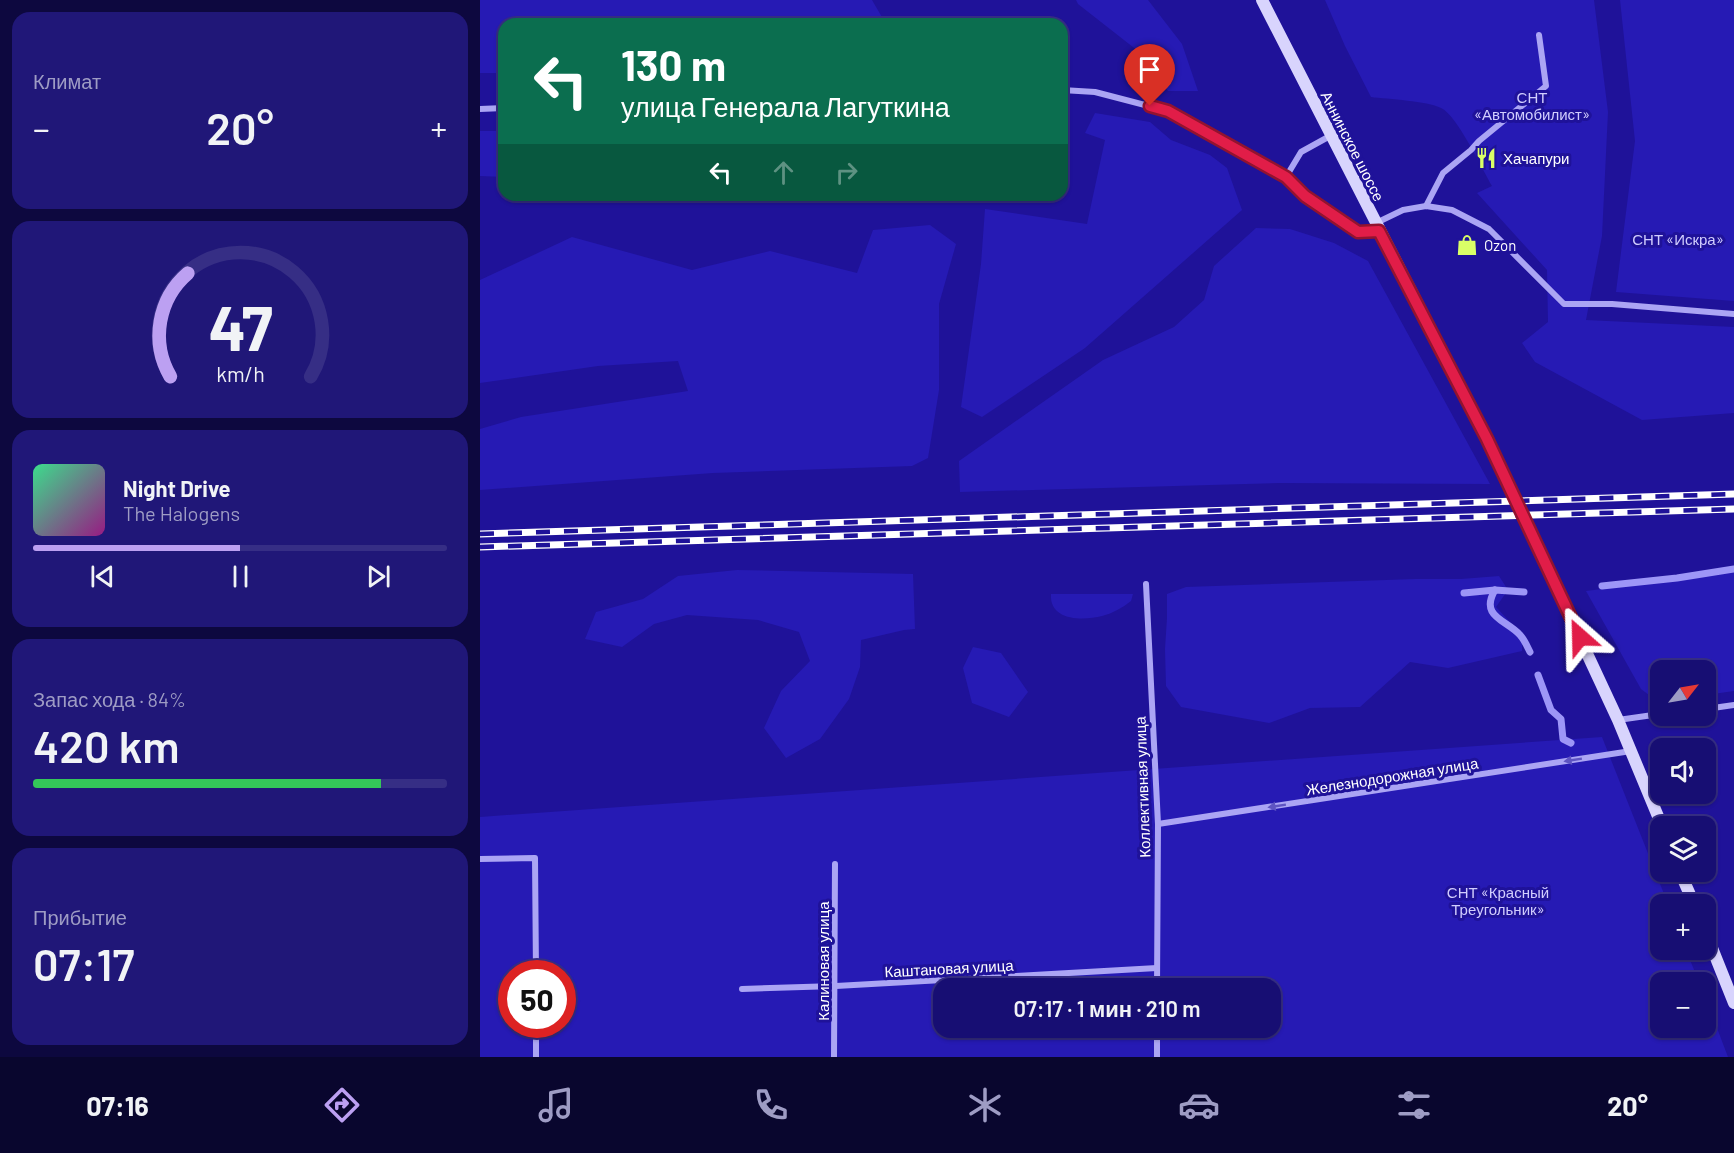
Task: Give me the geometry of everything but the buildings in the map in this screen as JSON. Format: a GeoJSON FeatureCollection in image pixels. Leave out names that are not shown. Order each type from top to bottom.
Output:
{"type":"FeatureCollection","features":[{"type":"Feature","properties":{"kind":"main road","name":"Аннинское шоссе"},"geometry":{"type":"LineString","coordinates":[[1262,0],[1497,460],[1618,720],[1658,816]]}},
{"type":"Feature","properties":{"kind":"main road"},"geometry":{"type":"LineString","coordinates":[[1716,958],[1734,1003]]}},
{"type":"Feature","properties":{"kind":"street"},"geometry":{"type":"LineString","coordinates":[[1425,206],[1443,173],[1546,86],[1539,35]]}},
{"type":"Feature","properties":{"kind":"street"},"geometry":{"type":"LineString","coordinates":[[1068,90],[1095,92],[1168,111],[1286,177],[1305,196],[1358,232],[1377,227],[1403,210],[1425,206],[1452,210],[1489,229],[1564,304],[1612,304],[1734,314]]}},
{"type":"Feature","properties":{"kind":"street"},"geometry":{"type":"LineString","coordinates":[[480,109],[498,108]]}},
{"type":"Feature","properties":{"kind":"street"},"geometry":{"type":"LineString","coordinates":[[1286,177],[1301,152],[1330,136]]}},
{"type":"Feature","properties":{"kind":"street","name":"Коллективная улица"},"geometry":{"type":"LineString","coordinates":[[1146,584],[1158,824],[1157,978]]}},
{"type":"Feature","properties":{"kind":"street"},"geometry":{"type":"LineString","coordinates":[[1716,708],[1734,705]]}},
{"type":"Feature","properties":{"kind":"street"},"geometry":{"type":"LineString","coordinates":[[1618,720],[1650,715]]}},
{"type":"Feature","properties":{"kind":"street","name":"Железнодорожная улица"},"geometry":{"type":"LineString","coordinates":[[1158,824],[1631,751]]}},
{"type":"Feature","properties":{"kind":"street"},"geometry":{"type":"LineString","coordinates":[[480,859],[535,858],[536,960]]}},
{"type":"Feature","properties":{"kind":"street","name":"Калиновая улица"},"geometry":{"type":"LineString","coordinates":[[834,1057],[835,864]]}},
{"type":"Feature","properties":{"kind":"street","name":"Каштановая улица"},"geometry":{"type":"LineString","coordinates":[[742,989],[1157,968]]}},
{"type":"Feature","properties":{"kind":"street"},"geometry":{"type":"LineString","coordinates":[[536,1038],[536,1057]]}},
{"type":"Feature","properties":{"kind":"street"},"geometry":{"type":"LineString","coordinates":[[1157,1038],[1157,1057]]}},
{"type":"Feature","properties":{"kind":"green space"},"geometry":{"type":"Polygon","coordinates":[[[480,0],[872,0],[882,18],[498,18],[498,73],[480,73],[480,0]]]}},
{"type":"Feature","properties":{"kind":"green space"},"geometry":{"type":"Polygon","coordinates":[[[1076,0],[1148,0],[1182,44],[1198,91],[1168,91],[1138,51],[1078,4],[1076,0]]]}},
{"type":"Feature","properties":{"kind":"green space","name":"СНТ «Автомобилист»"},"geometry":{"type":"Polygon","coordinates":[[[1325,0],[1594,0],[1608,112],[1602,236],[1586,320],[1734,327],[1734,413],[1642,420],[1535,362],[1522,343],[1548,322],[1547,270],[1477,193],[1492,186],[1462,131],[1447,113],[1441,108],[1427,104],[1371,97],[1325,0]]]}},
{"type":"Feature","properties":{"kind":"green space","name":"СНТ «Искра»"},"geometry":{"type":"Polygon","coordinates":[[[1620,0],[1734,0],[1734,301],[1616,292],[1635,141],[1620,0]]]}},
{"type":"Feature","properties":{"kind":"green space"},"geometry":{"type":"Polygon","coordinates":[[[1095,113],[1150,122],[1171,140],[1210,155],[1227,168],[1242,210],[1085,348],[982,417],[961,407],[981,264],[985,209],[1087,224],[1105,140],[1085,133],[1095,113]]]}},
{"type":"Feature","properties":{"kind":"green space"},"geometry":{"type":"Polygon","coordinates":[[[480,131],[498,131],[498,177],[480,176],[480,131]]]}},
{"type":"Feature","properties":{"kind":"green space"},"geometry":{"type":"Polygon","coordinates":[[[930,225],[956,244],[939,304],[939,390],[928,458],[912,466],[713,473],[480,490],[480,429],[521,417],[688,391],[678,361],[598,366],[480,383],[480,280],[572,237],[692,270],[770,251],[857,273],[873,230],[930,225]]]}},
{"type":"Feature","properties":{"kind":"green space"},"geometry":{"type":"Polygon","coordinates":[[[1256,228],[1290,229],[1334,243],[1368,261],[1490,484],[1280,483],[960,492],[959,461],[1103,360],[1174,327],[1204,300],[1214,266],[1256,228]]]}},
{"type":"Feature","properties":{"kind":"green space"},"geometry":{"type":"Polygon","coordinates":[[[737,570],[913,574],[915,629],[861,640],[860,667],[849,699],[820,739],[786,758],[764,728],[781,691],[810,661],[799,632],[758,620],[687,615],[654,624],[622,647],[585,639],[596,612],[643,599],[678,576],[737,570]]]}},
{"type":"Feature","properties":{"kind":"green space"},"geometry":{"type":"Polygon","coordinates":[[[1734,572],[1734,691],[1716,694],[1716,660],[1650,660],[1650,696],[1641,689],[1586,591],[1734,572]]]}},
{"type":"Feature","properties":{"kind":"green space"},"geometry":{"type":"Polygon","coordinates":[[[1499,576],[1508,590],[1496,607],[1522,635],[1522,651],[1448,668],[1410,662],[1360,707],[1310,708],[1269,723],[1181,707],[1166,686],[1167,594],[1186,587],[1499,576]]]}},
{"type":"Feature","properties":{"kind":"green space"},"geometry":{"type":"Polygon","coordinates":[[[1051,594],[1133,594],[1131,601],[1110,613],[1077,618],[1055,610],[1051,594]]]}},
{"type":"Feature","properties":{"kind":"green space"},"geometry":{"type":"Polygon","coordinates":[[[973,647],[1001,653],[1028,692],[1009,717],[972,703],[963,668],[973,647]]]}},
{"type":"Feature","properties":{"kind":"green space","name":"СНТ «Красный Треугольник»"},"geometry":{"type":"Polygon","coordinates":[[[1602,737],[1650,858],[1650,882],[1659,882],[1664,894],[1650,894],[1650,960],[1690,960],[1695,972],[1650,972],[1650,1038],[1716,1038],[1716,1025],[1728,1057],[480,1057],[480,817],[1602,737]]]}},
{"type":"Feature","properties":{"kind":"waterway"},"geometry":{"type":"LineString","coordinates":[[1602,586],[1734,569]]}},
{"type":"Feature","properties":{"kind":"waterway"},"geometry":{"type":"LineString","coordinates":[[1495,590],[1490,606],[1492,612],[1520,635],[1530,652]]}},
{"type":"Feature","properties":{"kind":"waterway"},"geometry":{"type":"LineString","coordinates":[[1464,593],[1495,590],[1524,592]]}},
{"type":"Feature","properties":{"kind":"waterway"},"geometry":{"type":"LineString","coordinates":[[1538,675],[1551,710],[1561,719],[1563,739],[1571,743]]}},
{"type":"Feature","properties":{"kind":"railway"},"geometry":{"type":"LineString","coordinates":[[480,534],[1734,494]]}},
{"type":"Feature","properties":{"kind":"railway"},"geometry":{"type":"LineString","coordinates":[[480,547],[1734,509]]}},
{"type":"Feature","properties":{"kind":"place","name":"Хачапури"},"geometry":{"type":"Point","coordinates":[1486,158]}},
{"type":"Feature","properties":{"kind":"place","name":"Ozon"},"geometry":{"type":"Point","coordinates":[1467,245]}},
{"type":"Feature","properties":{"kind":"route"},"geometry":{"type":"LineString","coordinates":[[1150,106],[1168,111],[1286,177],[1305,196],[1358,232],[1379,231],[1487,439],[1580,637]]}}]}
